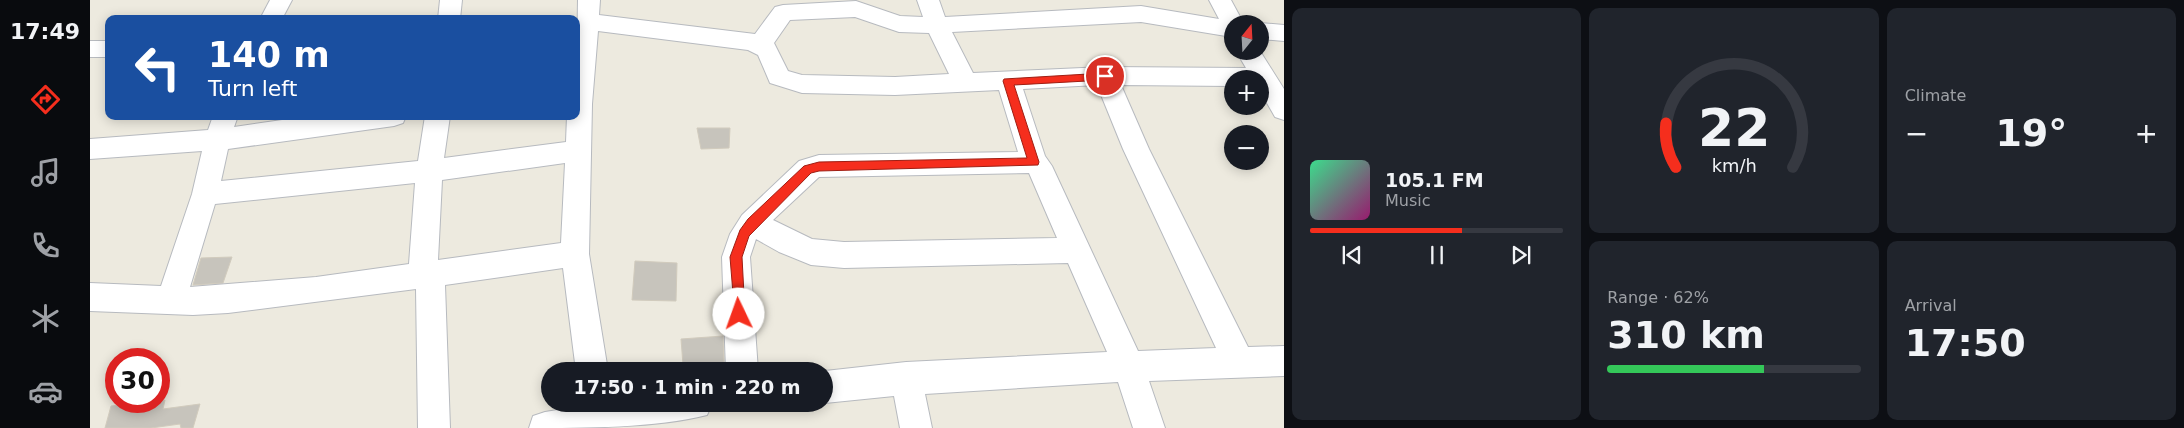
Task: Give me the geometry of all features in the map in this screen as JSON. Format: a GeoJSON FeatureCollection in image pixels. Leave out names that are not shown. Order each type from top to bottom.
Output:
{"type":"FeatureCollection","features":[{"type":"Feature","properties":{"kind":"street"},"geometry":{"type":"LineString","coordinates":[[273,15],[281,0]]}},
{"type":"Feature","properties":{"kind":"street"},"geometry":{"type":"LineString","coordinates":[[449,15],[451,0]]}},
{"type":"Feature","properties":{"kind":"street"},"geometry":{"type":"LineString","coordinates":[[928,0],[937,25],[966,84]]}},
{"type":"Feature","properties":{"kind":"street"},"geometry":{"type":"LineString","coordinates":[[1220,0],[1228,15]]}},
{"type":"Feature","properties":{"kind":"street"},"geometry":{"type":"LineString","coordinates":[[760,45],[780,15],[788,12],[856,9],[899,24],[937,25],[1142,14],[1224,28]]}},
{"type":"Feature","properties":{"kind":"street"},"geometry":{"type":"LineString","coordinates":[[591,362],[575,254],[579,151],[588,11],[753,42],[767,50],[779,77],[802,84],[895,86],[1105,76],[1224,77]]}},
{"type":"Feature","properties":{"kind":"street"},"geometry":{"type":"LineString","coordinates":[[1269,32],[1284,33]]}},
{"type":"Feature","properties":{"kind":"street"},"geometry":{"type":"LineString","coordinates":[[90,49],[105,49]]}},
{"type":"Feature","properties":{"kind":"street"},"geometry":{"type":"LineString","coordinates":[[1105,76],[1136,149],[1239,362]]}},
{"type":"Feature","properties":{"kind":"street"},"geometry":{"type":"LineString","coordinates":[[1008,81],[1034,162],[1039,166],[1128,365],[1149,428]]}},
{"type":"Feature","properties":{"kind":"street"},"geometry":{"type":"LineString","coordinates":[[1269,88],[1284,110]]}},
{"type":"Feature","properties":{"kind":"street"},"geometry":{"type":"LineString","coordinates":[[90,149],[221,128],[355,120]]}},
{"type":"Feature","properties":{"kind":"street"},"geometry":{"type":"LineString","coordinates":[[434,428],[427,275],[429,171],[437,120]]}},
{"type":"Feature","properties":{"kind":"street"},"geometry":{"type":"LineString","coordinates":[[171,300],[205,194],[221,128]]}},
{"type":"Feature","properties":{"kind":"street"},"geometry":{"type":"LineString","coordinates":[[205,194],[429,171],[579,151]]}},
{"type":"Feature","properties":{"kind":"street"},"geometry":{"type":"LineString","coordinates":[[742,362],[736,257],[744,234],[752,222],[808,169],[819,166],[1034,162]]}},
{"type":"Feature","properties":{"kind":"street"},"geometry":{"type":"LineString","coordinates":[[752,222],[789,243],[820,253],[844,255],[1076,250]]}},
{"type":"Feature","properties":{"kind":"street"},"geometry":{"type":"LineString","coordinates":[[90,297],[171,300],[228,299],[427,275],[575,254]]}},
{"type":"Feature","properties":{"kind":"street"},"geometry":{"type":"LineString","coordinates":[[833,386],[906,378],[1128,365],[1284,361]]}},
{"type":"Feature","properties":{"kind":"street"},"geometry":{"type":"LineString","coordinates":[[906,378],[916,428]]}},
{"type":"Feature","properties":{"kind":"street"},"geometry":{"type":"LineString","coordinates":[[544,428],[598,417],[636,412]]}},
{"type":"Feature","properties":{"kind":"building"},"geometry":{"type":"Polygon","coordinates":[[[697,128],[730,128],[729,148],[701,149],[697,128]]]}},
{"type":"Feature","properties":{"kind":"building"},"geometry":{"type":"Polygon","coordinates":[[[232,257],[223,283],[193,285],[201,258],[232,257]]]}},
{"type":"Feature","properties":{"kind":"building"},"geometry":{"type":"Polygon","coordinates":[[[635,261],[677,263],[676,301],[632,300],[635,261]]]}},
{"type":"Feature","properties":{"kind":"building"},"geometry":{"type":"Polygon","coordinates":[[[723,336],[724,362],[683,362],[681,339],[723,336]]]}},
{"type":"Feature","properties":{"kind":"building"},"geometry":{"type":"Polygon","coordinates":[[[200,404],[193,428],[181,428],[180,424],[151,428],[105,428],[109,413],[170,413],[170,408],[200,404]]]}},
{"type":"Feature","properties":{"kind":"route"},"geometry":{"type":"LineString","coordinates":[[739,314],[736,257],[744,234],[752,222],[808,169],[819,166],[1034,162],[1008,81],[1105,76]]}}]}
